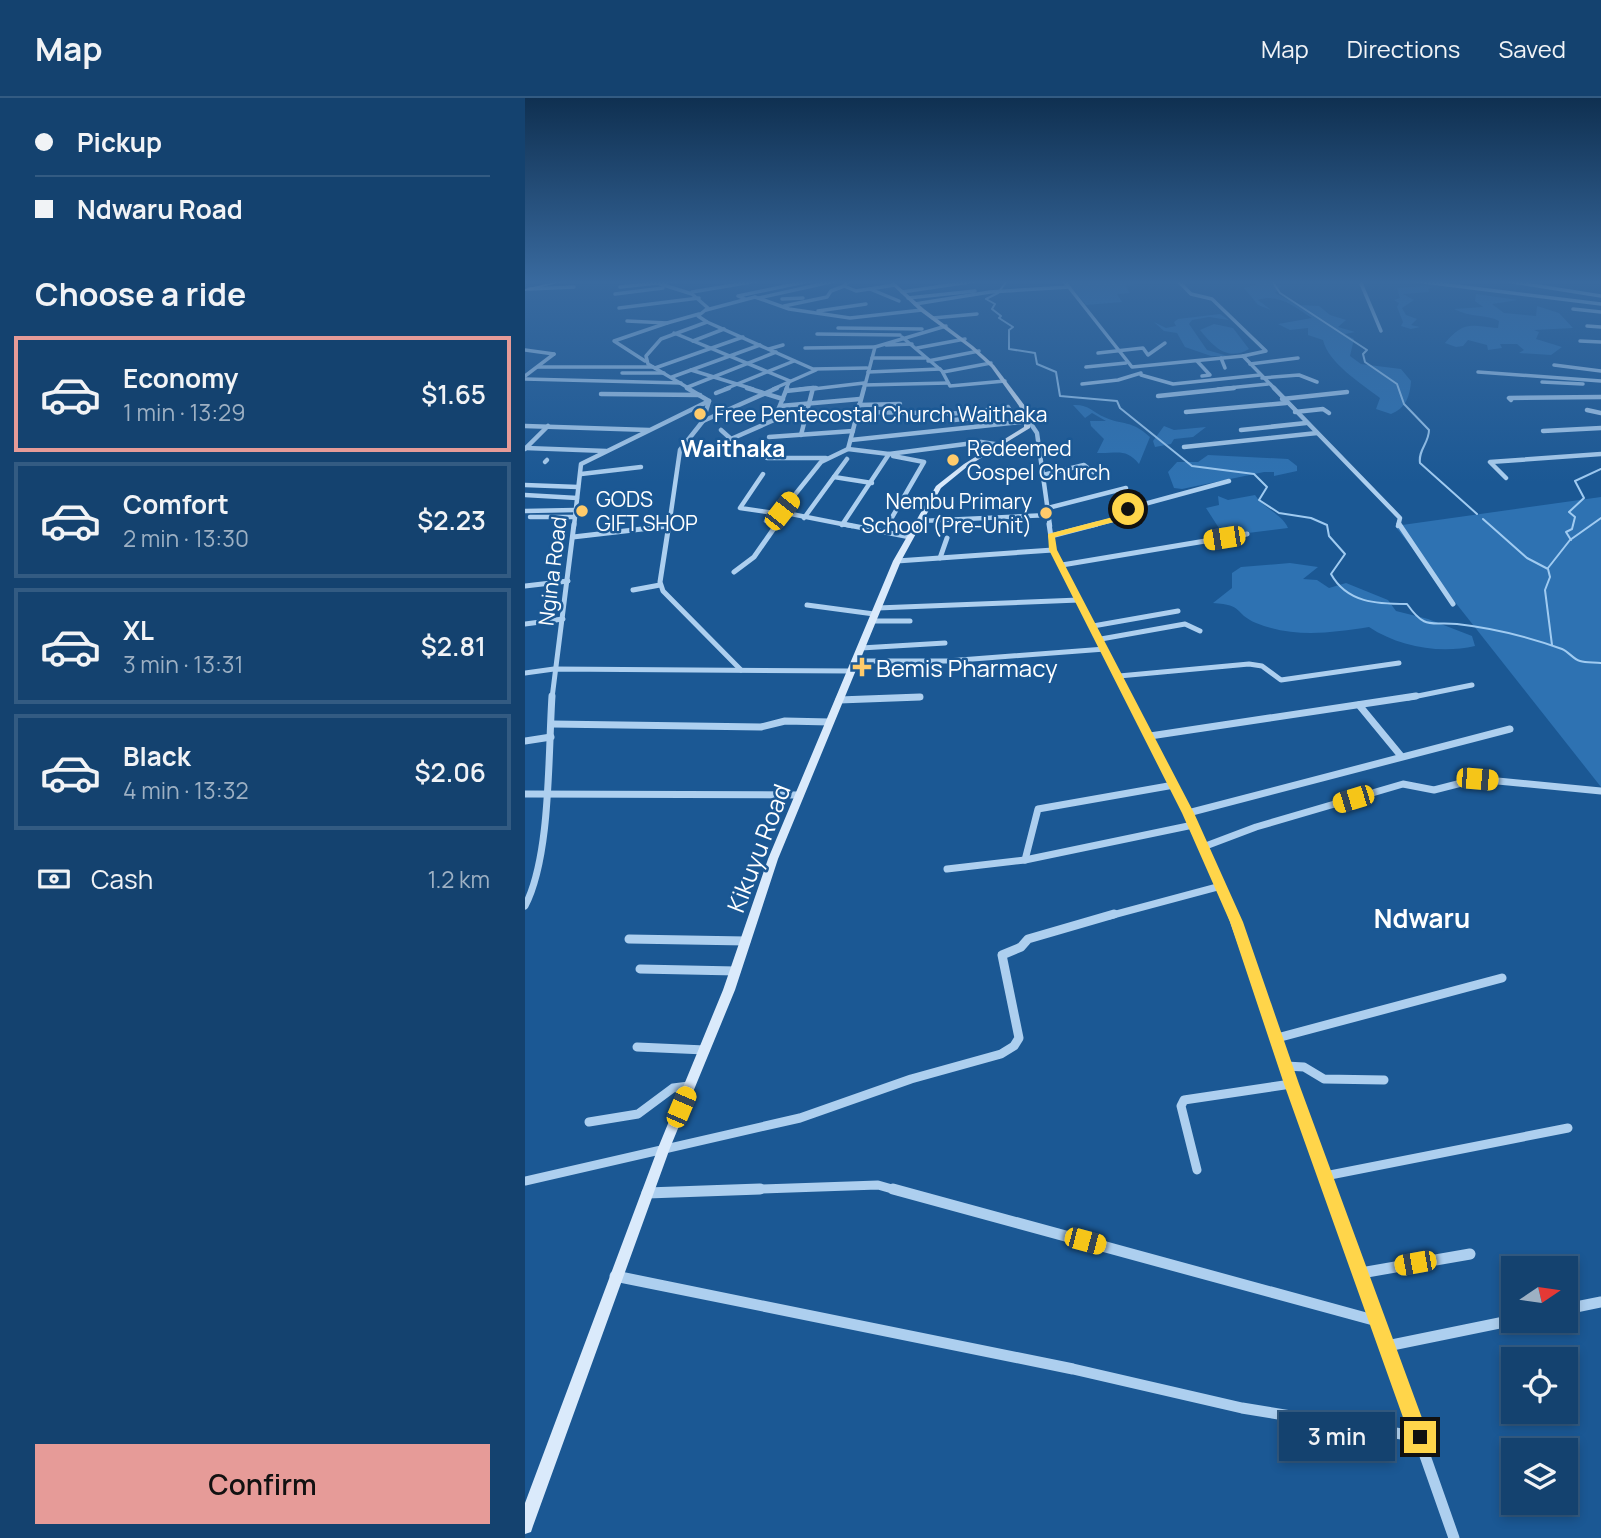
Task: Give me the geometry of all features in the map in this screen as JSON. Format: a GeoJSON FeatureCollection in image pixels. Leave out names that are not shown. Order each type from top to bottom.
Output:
{"type":"FeatureCollection","features":[{"type":"Feature","properties":{"kind":"main road"},"geometry":{"type":"LineString","coordinates":[[976,348],[1005,380],[1027,417]]}},
{"type":"Feature","properties":{"kind":"main road","name":"Kikuyu Road"},"geometry":{"type":"LineString","coordinates":[[525,1526],[615,1276],[736,971],[773,859],[897,561],[934,494],[947,478],[1027,428],[1027,417]]}},
{"type":"Feature","properties":{"kind":"street"},"geometry":{"type":"LineString","coordinates":[[626,348],[709,401]]}},
{"type":"Feature","properties":{"kind":"street"},"geometry":{"type":"LineString","coordinates":[[645,360],[652,348]]}},
{"type":"Feature","properties":{"kind":"street"},"geometry":{"type":"LineString","coordinates":[[538,367],[654,368],[712,348]]}},
{"type":"Feature","properties":{"kind":"street"},"geometry":{"type":"LineString","coordinates":[[714,348],[789,382]]}},
{"type":"Feature","properties":{"kind":"street"},"geometry":{"type":"LineString","coordinates":[[672,377],[751,348]]}},
{"type":"Feature","properties":{"kind":"street"},"geometry":{"type":"LineString","coordinates":[[767,458],[826,458],[842,454],[848,449],[875,348]]}},
{"type":"Feature","properties":{"kind":"street"},"geometry":{"type":"LineString","coordinates":[[917,348],[941,370],[951,387],[1005,380]]}},
{"type":"Feature","properties":{"kind":"street"},"geometry":{"type":"LineString","coordinates":[[1098,353],[1140,348]]}},
{"type":"Feature","properties":{"kind":"street"},"geometry":{"type":"LineString","coordinates":[[1143,348],[1148,355],[1158,348]]}},
{"type":"Feature","properties":{"kind":"street"},"geometry":{"type":"LineString","coordinates":[[1135,367],[1243,356],[1266,351],[1263,348]]}},
{"type":"Feature","properties":{"kind":"street"},"geometry":{"type":"LineString","coordinates":[[769,349],[817,369],[941,370],[991,363]]}},
{"type":"Feature","properties":{"kind":"street"},"geometry":{"type":"LineString","coordinates":[[525,350],[554,354],[525,378]]}},
{"type":"Feature","properties":{"kind":"street"},"geometry":{"type":"LineString","coordinates":[[1116,350],[1126,363],[1135,367],[1141,375]]}},
{"type":"Feature","properties":{"kind":"street"},"geometry":{"type":"LineString","coordinates":[[871,358],[926,359],[979,351]]}},
{"type":"Feature","properties":{"kind":"street"},"geometry":{"type":"LineString","coordinates":[[688,387],[776,352]]}},
{"type":"Feature","properties":{"kind":"street"},"geometry":{"type":"LineString","coordinates":[[1243,356],[1397,514],[1398,526],[1453,604]]}},
{"type":"Feature","properties":{"kind":"street"},"geometry":{"type":"LineString","coordinates":[[1221,358],[1225,368]]}},
{"type":"Feature","properties":{"kind":"street"},"geometry":{"type":"LineString","coordinates":[[1250,364],[1298,358]]}},
{"type":"Feature","properties":{"kind":"street"},"geometry":{"type":"LineString","coordinates":[[716,393],[794,361]]}},
{"type":"Feature","properties":{"kind":"street"},"geometry":{"type":"LineString","coordinates":[[1197,361],[1210,375],[1198,377],[1203,381]]}},
{"type":"Feature","properties":{"kind":"street"},"geometry":{"type":"LineString","coordinates":[[1086,367],[1126,363]]}},
{"type":"Feature","properties":{"kind":"street"},"geometry":{"type":"LineString","coordinates":[[1553,365],[1601,371]]}},
{"type":"Feature","properties":{"kind":"street"},"geometry":{"type":"LineString","coordinates":[[703,421],[817,369]]}},
{"type":"Feature","properties":{"kind":"street"},"geometry":{"type":"LineString","coordinates":[[691,370],[783,399]]}},
{"type":"Feature","properties":{"kind":"street"},"geometry":{"type":"LineString","coordinates":[[1478,372],[1574,379]]}},
{"type":"Feature","properties":{"kind":"street"},"geometry":{"type":"LineString","coordinates":[[622,373],[665,373]]}},
{"type":"Feature","properties":{"kind":"street"},"geometry":{"type":"LineString","coordinates":[[1510,373],[1601,383]]}},
{"type":"Feature","properties":{"kind":"street"},"geometry":{"type":"LineString","coordinates":[[1082,384],[1141,375],[1167,380],[1173,384],[1299,375],[1317,382]]}},
{"type":"Feature","properties":{"kind":"street"},"geometry":{"type":"LineString","coordinates":[[525,378],[682,383]]}},
{"type":"Feature","properties":{"kind":"street"},"geometry":{"type":"LineString","coordinates":[[722,430],[731,439],[775,420],[789,382]]}},
{"type":"Feature","properties":{"kind":"street"},"geometry":{"type":"LineString","coordinates":[[1542,382],[1601,383]]}},
{"type":"Feature","properties":{"kind":"street"},"geometry":{"type":"LineString","coordinates":[[786,391],[864,384],[948,383]]}},
{"type":"Feature","properties":{"kind":"street"},"geometry":{"type":"LineString","coordinates":[[1157,396],[1268,384]]}},
{"type":"Feature","properties":{"kind":"street"},"geometry":{"type":"LineString","coordinates":[[801,435],[813,388]]}},
{"type":"Feature","properties":{"kind":"street"},"geometry":{"type":"LineString","coordinates":[[1186,412],[1347,392]]}},
{"type":"Feature","properties":{"kind":"street"},"geometry":{"type":"LineString","coordinates":[[601,394],[700,395]]}},
{"type":"Feature","properties":{"kind":"street"},"geometry":{"type":"LineString","coordinates":[[1511,400],[1509,398],[1601,397]]}},
{"type":"Feature","properties":{"kind":"street"},"geometry":{"type":"LineString","coordinates":[[780,406],[860,399]]}},
{"type":"Feature","properties":{"kind":"street"},"geometry":{"type":"LineString","coordinates":[[660,584],[680,450],[703,421],[709,401]]}},
{"type":"Feature","properties":{"kind":"street"},"geometry":{"type":"LineString","coordinates":[[641,467],[581,474],[583,462],[709,401]]}},
{"type":"Feature","properties":{"kind":"street"},"geometry":{"type":"LineString","coordinates":[[859,405],[900,404]]}},
{"type":"Feature","properties":{"kind":"street"},"geometry":{"type":"LineString","coordinates":[[970,404],[980,426]]}},
{"type":"Feature","properties":{"kind":"street"},"geometry":{"type":"LineString","coordinates":[[1008,407],[1012,414],[1027,417],[1037,433],[1053,550],[1150,736],[1221,886],[1454,1538]]}},
{"type":"Feature","properties":{"kind":"street"},"geometry":{"type":"LineString","coordinates":[[1295,412],[1323,409],[1329,413]]}},
{"type":"Feature","properties":{"kind":"street"},"geometry":{"type":"LineString","coordinates":[[949,414],[988,410]]}},
{"type":"Feature","properties":{"kind":"street"},"geometry":{"type":"LineString","coordinates":[[1587,410],[1601,413]]}},
{"type":"Feature","properties":{"kind":"street"},"geometry":{"type":"LineString","coordinates":[[857,412],[931,413]]}},
{"type":"Feature","properties":{"kind":"street"},"geometry":{"type":"LineString","coordinates":[[954,420],[992,416]]}},
{"type":"Feature","properties":{"kind":"street"},"geometry":{"type":"LineString","coordinates":[[851,440],[980,426],[1027,417]]}},
{"type":"Feature","properties":{"kind":"street"},"geometry":{"type":"LineString","coordinates":[[1241,430],[1306,423]]}},
{"type":"Feature","properties":{"kind":"street"},"geometry":{"type":"LineString","coordinates":[[526,448],[548,425]]}},
{"type":"Feature","properties":{"kind":"street"},"geometry":{"type":"LineString","coordinates":[[525,426],[653,430]]}},
{"type":"Feature","properties":{"kind":"street"},"geometry":{"type":"LineString","coordinates":[[1543,431],[1601,428]]}},
{"type":"Feature","properties":{"kind":"street"},"geometry":{"type":"LineString","coordinates":[[768,437],[853,431]]}},
{"type":"Feature","properties":{"kind":"street"},"geometry":{"type":"LineString","coordinates":[[1184,447],[1317,433]]}},
{"type":"Feature","properties":{"kind":"street"},"geometry":{"type":"LineString","coordinates":[[525,438],[534,438]]}},
{"type":"Feature","properties":{"kind":"street"},"geometry":{"type":"LineString","coordinates":[[888,455],[981,442],[1001,445]]}},
{"type":"Feature","properties":{"kind":"street"},"geometry":{"type":"LineString","coordinates":[[526,448],[606,451]]}},
{"type":"Feature","properties":{"kind":"street"},"geometry":{"type":"LineString","coordinates":[[848,449],[924,462],[883,532]]}},
{"type":"Feature","properties":{"kind":"street"},"geometry":{"type":"LineString","coordinates":[[1506,478],[1490,462],[1601,454]]}},
{"type":"Feature","properties":{"kind":"street"},"geometry":{"type":"LineString","coordinates":[[842,525],[888,455]]}},
{"type":"Feature","properties":{"kind":"street"},"geometry":{"type":"LineString","coordinates":[[734,572],[753,560],[826,458]]}},
{"type":"Feature","properties":{"kind":"street"},"geometry":{"type":"LineString","coordinates":[[804,518],[847,459]]}},
{"type":"Feature","properties":{"kind":"street"},"geometry":{"type":"LineString","coordinates":[[1043,475],[1084,466],[1093,472]]}},
{"type":"Feature","properties":{"kind":"street","name":"Ngina Road"},"geometry":{"type":"LineString","coordinates":[[525,906],[534,889],[541,862],[554,669],[581,474]]}},
{"type":"Feature","properties":{"kind":"street"},"geometry":{"type":"LineString","coordinates":[[763,474],[740,508],[772,513],[780,519]]}},
{"type":"Feature","properties":{"kind":"street"},"geometry":{"type":"LineString","coordinates":[[834,477],[872,483]]}},
{"type":"Feature","properties":{"kind":"street"},"geometry":{"type":"LineString","coordinates":[[1051,536],[1116,519],[1124,511],[1137,506],[1229,481]]}},
{"type":"Feature","properties":{"kind":"street"},"geometry":{"type":"LineString","coordinates":[[525,485],[578,487]]}},
{"type":"Feature","properties":{"kind":"street"},"geometry":{"type":"LineString","coordinates":[[921,521],[1048,511],[1126,488]]}},
{"type":"Feature","properties":{"kind":"street"},"geometry":{"type":"LineString","coordinates":[[525,495],[577,498]]}},
{"type":"Feature","properties":{"kind":"street"},"geometry":{"type":"LineString","coordinates":[[525,511],[575,514]]}},
{"type":"Feature","properties":{"kind":"street"},"geometry":{"type":"LineString","coordinates":[[772,513],[766,521],[804,518],[910,537]]}},
{"type":"Feature","properties":{"kind":"street"},"geometry":{"type":"LineString","coordinates":[[530,517],[575,514]]}},
{"type":"Feature","properties":{"kind":"street"},"geometry":{"type":"LineString","coordinates":[[573,537],[668,526]]}},
{"type":"Feature","properties":{"kind":"street"},"geometry":{"type":"LineString","coordinates":[[1062,565],[1247,534]]}},
{"type":"Feature","properties":{"kind":"street"},"geometry":{"type":"LineString","coordinates":[[940,558],[947,538]]}},
{"type":"Feature","properties":{"kind":"street"},"geometry":{"type":"LineString","coordinates":[[897,561],[1053,550]]}},
{"type":"Feature","properties":{"kind":"street"},"geometry":{"type":"LineString","coordinates":[[525,586],[568,581]]}},
{"type":"Feature","properties":{"kind":"street"},"geometry":{"type":"LineString","coordinates":[[633,590],[660,584]]}},
{"type":"Feature","properties":{"kind":"street"},"geometry":{"type":"LineString","coordinates":[[660,584],[741,670]]}},
{"type":"Feature","properties":{"kind":"street"},"geometry":{"type":"LineString","coordinates":[[874,615],[1079,600]]}},
{"type":"Feature","properties":{"kind":"street"},"geometry":{"type":"LineString","coordinates":[[807,605],[910,621]]}},
{"type":"Feature","properties":{"kind":"street"},"geometry":{"type":"LineString","coordinates":[[1093,626],[1178,611]]}},
{"type":"Feature","properties":{"kind":"street"},"geometry":{"type":"LineString","coordinates":[[525,624],[563,619]]}},
{"type":"Feature","properties":{"kind":"street"},"geometry":{"type":"LineString","coordinates":[[1101,639],[1185,624],[1199,631]]}},
{"type":"Feature","properties":{"kind":"street"},"geometry":{"type":"LineString","coordinates":[[861,648],[945,643]]}},
{"type":"Feature","properties":{"kind":"street"},"geometry":{"type":"LineString","coordinates":[[525,673],[554,669],[741,670],[853,666],[1105,649]]}},
{"type":"Feature","properties":{"kind":"street"},"geometry":{"type":"LineString","coordinates":[[1119,676],[1248,664],[1262,666],[1281,680],[1399,663]]}},
{"type":"Feature","properties":{"kind":"street"},"geometry":{"type":"LineString","coordinates":[[1150,736],[1472,685]]}},
{"type":"Feature","properties":{"kind":"street"},"geometry":{"type":"LineString","coordinates":[[839,700],[920,697]]}},
{"type":"Feature","properties":{"kind":"street"},"geometry":{"type":"LineString","coordinates":[[1359,705],[1401,756]]}},
{"type":"Feature","properties":{"kind":"street"},"geometry":{"type":"LineString","coordinates":[[552,724],[766,727],[785,721],[830,722]]}},
{"type":"Feature","properties":{"kind":"street"},"geometry":{"type":"LineString","coordinates":[[1188,813],[1510,729]]}},
{"type":"Feature","properties":{"kind":"street"},"geometry":{"type":"LineString","coordinates":[[525,741],[551,737]]}},
{"type":"Feature","properties":{"kind":"street"},"geometry":{"type":"LineString","coordinates":[[1203,847],[1256,827],[1403,783],[1434,790],[1477,779],[1601,791]]}},
{"type":"Feature","properties":{"kind":"street"},"geometry":{"type":"LineString","coordinates":[[1025,860],[1038,809],[1174,785]]}},
{"type":"Feature","properties":{"kind":"street"},"geometry":{"type":"LineString","coordinates":[[525,793],[800,795]]}},
{"type":"Feature","properties":{"kind":"street"},"geometry":{"type":"LineString","coordinates":[[947,869],[1025,860],[1193,825]]}},
{"type":"Feature","properties":{"kind":"street"},"geometry":{"type":"LineString","coordinates":[[525,1181],[664,1148],[706,1142],[800,1118],[911,1079],[1001,1054],[1014,1046],[1019,1038],[1002,955],[1021,947],[1028,939],[1050,935],[1147,903],[1221,886]]}},
{"type":"Feature","properties":{"kind":"street"},"geometry":{"type":"LineString","coordinates":[[525,889],[534,889]]}},
{"type":"Feature","properties":{"kind":"street"},"geometry":{"type":"LineString","coordinates":[[629,939],[745,941]]}},
{"type":"Feature","properties":{"kind":"street"},"geometry":{"type":"LineString","coordinates":[[640,969],[736,971]]}},
{"type":"Feature","properties":{"kind":"street"},"geometry":{"type":"LineString","coordinates":[[1277,1038],[1502,978]]}},
{"type":"Feature","properties":{"kind":"street"},"geometry":{"type":"LineString","coordinates":[[637,1047],[705,1050]]}},
{"type":"Feature","properties":{"kind":"street"},"geometry":{"type":"LineString","coordinates":[[1286,1066],[1304,1067],[1324,1079],[1384,1080]]}},
{"type":"Feature","properties":{"kind":"street"},"geometry":{"type":"LineString","coordinates":[[1197,1170],[1181,1106],[1184,1100],[1291,1084]]}},
{"type":"Feature","properties":{"kind":"street"},"geometry":{"type":"LineString","coordinates":[[589,1122],[636,1115],[669,1089],[680,1085],[689,1086]]}},
{"type":"Feature","properties":{"kind":"street"},"geometry":{"type":"LineString","coordinates":[[1325,1175],[1569,1128]]}},
{"type":"Feature","properties":{"kind":"street"},"geometry":{"type":"LineString","coordinates":[[647,1193],[878,1185],[1377,1321]]}},
{"type":"Feature","properties":{"kind":"street"},"geometry":{"type":"LineString","coordinates":[[1361,1273],[1470,1254]]}},
{"type":"Feature","properties":{"kind":"street"},"geometry":{"type":"LineString","coordinates":[[615,1276],[1073,1369],[1242,1408],[1420,1437]]}},
{"type":"Feature","properties":{"kind":"street"},"geometry":{"type":"LineString","coordinates":[[1579,1306],[1601,1302]]}},
{"type":"Feature","properties":{"kind":"street"},"geometry":{"type":"LineString","coordinates":[[1387,1346],[1501,1323]]}},
{"type":"Feature","properties":{"kind":"shaded area"},"geometry":{"type":"Polygon","coordinates":[[[1188,348],[1206,348],[1228,356],[1211,356],[1188,348]]]}},
{"type":"Feature","properties":{"kind":"shaded area"},"geometry":{"type":"Polygon","coordinates":[[[1218,348],[1249,349],[1234,354],[1218,348]]]}},
{"type":"Feature","properties":{"kind":"shaded area"},"geometry":{"type":"Polygon","coordinates":[[[1352,348],[1350,356],[1361,364],[1401,369],[1411,381],[1404,405],[1391,414],[1376,409],[1380,398],[1338,365],[1326,349],[1352,348]]]}},
{"type":"Feature","properties":{"kind":"shaded area"},"geometry":{"type":"Polygon","coordinates":[[[1522,348],[1560,348],[1551,355],[1519,353],[1524,350],[1522,348]]]}},
{"type":"Feature","properties":{"kind":"shaded area"},"geometry":{"type":"Polygon","coordinates":[[[1073,405],[1087,407],[1111,420],[1132,425],[1150,437],[1139,464],[1125,453],[1097,453],[1104,439],[1091,426],[1090,421],[1106,421],[1092,413],[1085,418],[1073,405]]]}},
{"type":"Feature","properties":{"kind":"shaded area"},"geometry":{"type":"Polygon","coordinates":[[[1164,426],[1174,430],[1206,427],[1193,437],[1174,439],[1171,444],[1155,447],[1153,441],[1164,426]]]}},
{"type":"Feature","properties":{"kind":"shaded area"},"geometry":{"type":"Polygon","coordinates":[[[1208,455],[1288,459],[1297,466],[1297,471],[1274,476],[1274,472],[1264,472],[1182,489],[1174,488],[1168,472],[1177,462],[1198,462],[1208,455]]]}},
{"type":"Feature","properties":{"kind":"shaded area"},"geometry":{"type":"Polygon","coordinates":[[[1255,495],[1282,519],[1288,528],[1224,536],[1206,508],[1219,505],[1218,496],[1228,500],[1255,495]]]}},
{"type":"Feature","properties":{"kind":"shaded area"},"geometry":{"type":"Polygon","coordinates":[[[1601,497],[1601,787],[1395,526],[1601,497]]]}},
{"type":"Feature","properties":{"kind":"shaded area"},"geometry":{"type":"Polygon","coordinates":[[[1290,563],[1318,567],[1303,579],[1317,580],[1329,588],[1346,583],[1388,600],[1396,611],[1428,619],[1472,636],[1475,646],[1448,649],[1420,647],[1393,640],[1369,627],[1326,632],[1284,631],[1256,623],[1230,606],[1213,603],[1232,588],[1232,573],[1241,567],[1290,563]]]}},
{"type":"Feature","properties":{"kind":"waterway"},"geometry":{"type":"LineString","coordinates":[[1009,348],[1035,353],[1037,364],[1056,372],[1060,396],[1117,401],[1120,408],[1192,466],[1254,474],[1267,487],[1259,500],[1279,513],[1311,518],[1327,525],[1329,536],[1345,554],[1331,574],[1345,591],[1354,596],[1374,602],[1407,604],[1419,618],[1429,623],[1457,624],[1510,633],[1562,649],[1580,661],[1601,663]]}},
{"type":"Feature","properties":{"kind":"waterway"},"geometry":{"type":"LineString","coordinates":[[1364,348],[1367,350],[1363,354],[1365,362],[1397,384],[1404,404],[1429,430],[1420,463],[1477,514]]}},
{"type":"Feature","properties":{"kind":"waterway"},"geometry":{"type":"LineString","coordinates":[[1571,540],[1566,532],[1572,529],[1575,517],[1569,512],[1584,498],[1575,481],[1601,469]]}},
{"type":"Feature","properties":{"kind":"waterway"},"geometry":{"type":"LineString","coordinates":[[1571,540],[1601,518]]}},
{"type":"Feature","properties":{"kind":"waterway"},"geometry":{"type":"LineString","coordinates":[[1483,519],[1527,558],[1548,569],[1550,577],[1545,590],[1552,645]]}},
{"type":"Feature","properties":{"kind":"waterway"},"geometry":{"type":"LineString","coordinates":[[1548,568],[1571,540]]}},
{"type":"Feature","properties":{"kind":"place","name":"Free Pentecostal Church Waithaka"},"geometry":{"type":"Point","coordinates":[700,414]}},
{"type":"Feature","properties":{"kind":"place","name":"Redeemed Gospel Church"},"geometry":{"type":"Point","coordinates":[953,460]}},
{"type":"Feature","properties":{"kind":"place","name":"GODS GIFT SHOP"},"geometry":{"type":"Point","coordinates":[582,511]}},
{"type":"Feature","properties":{"kind":"place","name":"Nembu Primary School (Pre-Unit)"},"geometry":{"type":"Point","coordinates":[1046,513]}},
{"type":"Feature","properties":{"kind":"place","name":"Bemis Pharmacy"},"geometry":{"type":"Point","coordinates":[862,667]}},
{"type":"Feature","properties":{"kind":"district","name":"Waithaka"},"geometry":{"type":"Point","coordinates":[733,448]}},
{"type":"Feature","properties":{"kind":"district","name":"Ndwaru"},"geometry":{"type":"Point","coordinates":[1422,918]}},
{"type":"Feature","properties":{"kind":"route"},"geometry":{"type":"LineString","coordinates":[[1128,509],[1116,519],[1051,536],[1053,550],[1188,813],[1236,922],[1291,1084],[1420,1437]]}}]}
